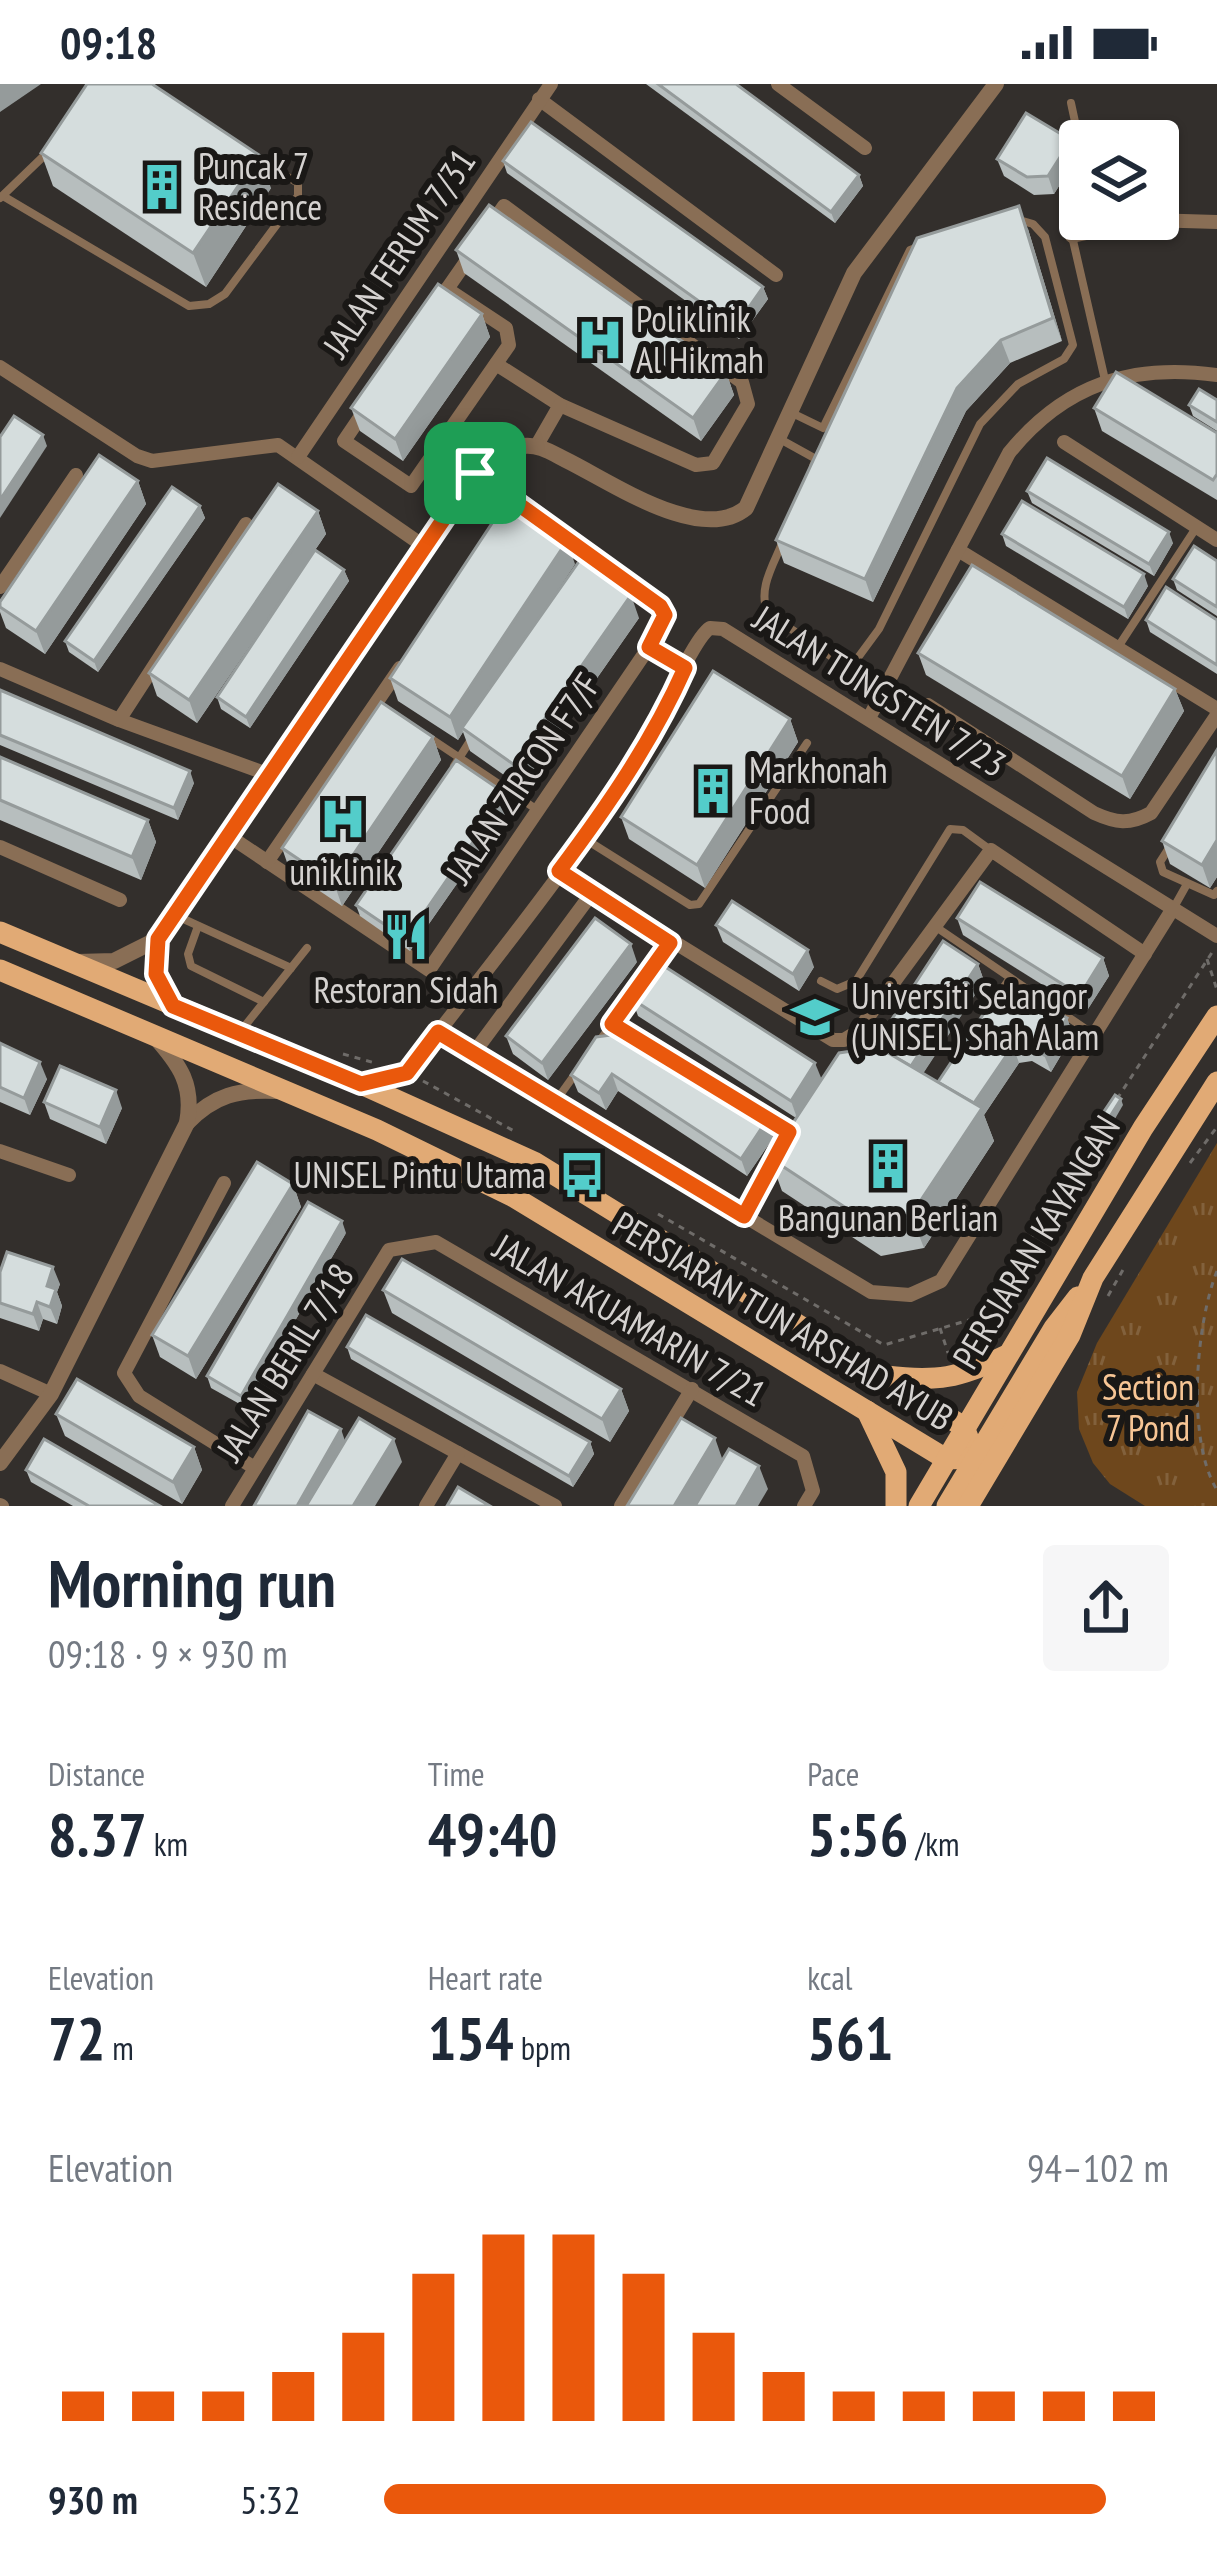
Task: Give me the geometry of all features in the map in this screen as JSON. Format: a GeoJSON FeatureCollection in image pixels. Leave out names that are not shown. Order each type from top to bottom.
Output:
{"type":"FeatureCollection","features":[{"type":"Feature","properties":{"kind":"main road","name":"PERSIARAN TUN ARSHAD AYUB"},"geometry":{"type":"LineString","coordinates":[[0,932],[534,1162],[964,1427],[976,1458],[946,1459],[512,1196],[377,1130],[0,970]]}},
{"type":"Feature","properties":{"kind":"main road","name":"PERSIARAN KAYANGAN"},"geometry":{"type":"LineString","coordinates":[[919,1506],[1005,1355],[1217,1016]]}},
{"type":"Feature","properties":{"kind":"main road","name":"PERSIARAN KAYANGAN"},"geometry":{"type":"LineString","coordinates":[[968,1506],[1070,1335],[1093,1278],[1217,1082]]}},
{"type":"Feature","properties":{"kind":"main road"},"geometry":{"type":"LineString","coordinates":[[947,1506],[1054,1328],[1093,1278]]}},
{"type":"Feature","properties":{"kind":"main road"},"geometry":{"type":"LineString","coordinates":[[880,1375],[931,1382],[965,1375],[1005,1355]]}},
{"type":"Feature","properties":{"kind":"main road"},"geometry":{"type":"LineString","coordinates":[[866,1408],[896,1472],[896,1506]]}},
{"type":"Feature","properties":{"kind":"street","name":"JALAN FERUM 7/31"},"geometry":{"type":"LineString","coordinates":[[298,457],[551,84]]}},
{"type":"Feature","properties":{"kind":"street"},"geometry":{"type":"LineString","coordinates":[[778,84],[865,148]]}},
{"type":"Feature","properties":{"kind":"street"},"geometry":{"type":"LineString","coordinates":[[64,960],[114,961],[158,939],[475,473],[507,449],[537,445],[681,517],[727,519],[746,508],[854,273],[996,84]]}},
{"type":"Feature","properties":{"kind":"street"},"geometry":{"type":"LineString","coordinates":[[539,99],[776,275]]}},
{"type":"Feature","properties":{"kind":"street"},"geometry":{"type":"LineString","coordinates":[[434,308],[504,206],[742,382],[748,404],[713,463],[696,465],[560,405],[496,364]]}},
{"type":"Feature","properties":{"kind":"street"},"geometry":{"type":"LineString","coordinates":[[1179,221],[1217,222]]}},
{"type":"Feature","properties":{"kind":"street"},"geometry":{"type":"LineString","coordinates":[[370,403],[344,441],[411,486],[509,345],[506,328],[446,290]]}},
{"type":"Feature","properties":{"kind":"street"},"geometry":{"type":"LineString","coordinates":[[0,367],[136,456],[152,461],[278,445],[425,547]]}},
{"type":"Feature","properties":{"kind":"street"},"geometry":{"type":"LineString","coordinates":[[869,718],[1009,454],[1035,422],[1069,397],[1105,380],[1180,370],[1217,375]]}},
{"type":"Feature","properties":{"kind":"street"},"geometry":{"type":"LineString","coordinates":[[537,445],[560,405]]}},
{"type":"Feature","properties":{"kind":"street"},"geometry":{"type":"LineString","coordinates":[[1064,442],[1217,540]]}},
{"type":"Feature","properties":{"kind":"street"},"geometry":{"type":"LineString","coordinates":[[475,473],[660,606],[665,615],[649,647],[685,668]]}},
{"type":"Feature","properties":{"kind":"street"},"geometry":{"type":"LineString","coordinates":[[0,587],[76,475]]}},
{"type":"Feature","properties":{"kind":"street"},"geometry":{"type":"LineString","coordinates":[[502,520],[514,501]]}},
{"type":"Feature","properties":{"kind":"street"},"geometry":{"type":"LineString","coordinates":[[119,720],[246,524]]}},
{"type":"Feature","properties":{"kind":"street"},"geometry":{"type":"LineString","coordinates":[[928,705],[1114,822],[1134,822],[1151,813],[1217,712],[958,550]]}},
{"type":"Feature","properties":{"kind":"street","name":"JALAN TUNGSTEN 7/23"},"geometry":{"type":"LineString","coordinates":[[407,1073],[584,838],[642,751],[705,630],[723,629],[869,718],[1172,910],[1214,945]]}},
{"type":"Feature","properties":{"kind":"street"},"geometry":{"type":"LineString","coordinates":[[267,862],[414,647]]}},
{"type":"Feature","properties":{"kind":"street","name":"JALAN ZIRCON F7/F"},"geometry":{"type":"LineString","coordinates":[[229,836],[429,970],[649,647]]}},
{"type":"Feature","properties":{"kind":"street"},"geometry":{"type":"LineString","coordinates":[[0,669],[119,720],[270,775]]}},
{"type":"Feature","properties":{"kind":"street"},"geometry":{"type":"LineString","coordinates":[[0,847],[120,900]]}},
{"type":"Feature","properties":{"kind":"street"},"geometry":{"type":"LineString","coordinates":[[559,871],[833,1040],[857,1032],[991,850],[1145,954]]}},
{"type":"Feature","properties":{"kind":"street"},"geometry":{"type":"LineString","coordinates":[[473,1054],[592,893]]}},
{"type":"Feature","properties":{"kind":"street"},"geometry":{"type":"LineString","coordinates":[[438,1032],[871,1292],[910,1295],[941,1280],[1172,910]]}},
{"type":"Feature","properties":{"kind":"street"},"geometry":{"type":"LineString","coordinates":[[158,939],[156,974],[173,1006]]}},
{"type":"Feature","properties":{"kind":"street"},"geometry":{"type":"LineString","coordinates":[[154,1037],[187,1081],[187,1123]]}},
{"type":"Feature","properties":{"kind":"street"},"geometry":{"type":"LineString","coordinates":[[361,1084],[407,1073],[421,1111]]}},
{"type":"Feature","properties":{"kind":"street"},"geometry":{"type":"LineString","coordinates":[[0,1463],[51,1394],[187,1123],[214,1099],[237,1091],[279,1091]]}},
{"type":"Feature","properties":{"kind":"street"},"geometry":{"type":"LineString","coordinates":[[0,1150],[69,1175]]}},
{"type":"Feature","properties":{"kind":"street"},"geometry":{"type":"LineString","coordinates":[[224,1183],[124,1373],[139,1396],[255,1468]]}},
{"type":"Feature","properties":{"kind":"street","name":"JALAN AKUAMARIN 7/21"},"geometry":{"type":"LineString","coordinates":[[389,1250],[436,1242],[803,1456],[813,1492],[804,1506]]}},
{"type":"Feature","properties":{"kind":"street","name":"JALAN BERIL 7/18"},"geometry":{"type":"LineString","coordinates":[[232,1506],[389,1250]]}},
{"type":"Feature","properties":{"kind":"street"},"geometry":{"type":"LineString","coordinates":[[0,1371],[51,1394]]}},
{"type":"Feature","properties":{"kind":"street"},"geometry":{"type":"LineString","coordinates":[[313,1374],[555,1506]]}},
{"type":"Feature","properties":{"kind":"street"},"geometry":{"type":"LineString","coordinates":[[621,1506],[692,1389]]}},
{"type":"Feature","properties":{"kind":"street"},"geometry":{"type":"LineString","coordinates":[[426,1506],[458,1453]]}},
{"type":"Feature","properties":{"kind":"lane"},"geometry":{"type":"LineString","coordinates":[[1071,104],[1075,120]]}},
{"type":"Feature","properties":{"kind":"lane"},"geometry":{"type":"LineString","coordinates":[[51,149],[1,197],[189,306],[209,304],[225,294],[298,196],[298,182],[239,149]]}},
{"type":"Feature","properties":{"kind":"lane"},"geometry":{"type":"LineString","coordinates":[[790,524],[762,602],[768,613],[842,664],[854,664],[879,629],[980,424],[1018,384],[1064,359],[1073,345],[1045,237],[1034,224],[997,213]]}},
{"type":"Feature","properties":{"kind":"lane"},"geometry":{"type":"LineString","coordinates":[[1073,240],[1105,380]]}},
{"type":"Feature","properties":{"kind":"lane"},"geometry":{"type":"LineString","coordinates":[[789,411],[823,428],[910,250],[932,241]]}},
{"type":"Feature","properties":{"kind":"lane"},"geometry":{"type":"LineString","coordinates":[[777,437],[816,459],[807,481]]}},
{"type":"Feature","properties":{"kind":"lane"},"geometry":{"type":"LineString","coordinates":[[1118,647],[1197,527]]}},
{"type":"Feature","properties":{"kind":"lane"},"geometry":{"type":"LineString","coordinates":[[580,575],[592,557]]}},
{"type":"Feature","properties":{"kind":"lane"},"geometry":{"type":"LineString","coordinates":[[377,702],[393,713]]}},
{"type":"Feature","properties":{"kind":"lane"},"geometry":{"type":"LineString","coordinates":[[447,776],[483,721]]}},
{"type":"Feature","properties":{"kind":"lane"},"geometry":{"type":"LineString","coordinates":[[410,724],[536,809]]}},
{"type":"Feature","properties":{"kind":"lane"},"geometry":{"type":"LineString","coordinates":[[584,838],[691,905],[699,904],[807,743]]}},
{"type":"Feature","properties":{"kind":"lane"},"geometry":{"type":"LineString","coordinates":[[821,981],[836,988],[856,981],[950,829],[963,830],[991,850]]}},
{"type":"Feature","properties":{"kind":"lane"},"geometry":{"type":"LineString","coordinates":[[1172,842],[1160,868],[1214,895],[1217,891]]}},
{"type":"Feature","properties":{"kind":"lane"},"geometry":{"type":"LineString","coordinates":[[1172,910],[1187,884]]}},
{"type":"Feature","properties":{"kind":"lane"},"geometry":{"type":"LineString","coordinates":[[353,920],[365,902]]}},
{"type":"Feature","properties":{"kind":"lane"},"geometry":{"type":"LineString","coordinates":[[175,915],[291,968]]}},
{"type":"Feature","properties":{"kind":"lane"},"geometry":{"type":"LineString","coordinates":[[198,926],[188,955],[191,966],[264,1002]]}},
{"type":"Feature","properties":{"kind":"lane"},"geometry":{"type":"LineString","coordinates":[[936,928],[1094,1035]]}},
{"type":"Feature","properties":{"kind":"lane"},"geometry":{"type":"LineString","coordinates":[[554,1103],[670,943]]}},
{"type":"Feature","properties":{"kind":"lane"},"geometry":{"type":"LineString","coordinates":[[239,1033],[307,947]]}},
{"type":"Feature","properties":{"kind":"lane"},"geometry":{"type":"LineString","coordinates":[[983,1016],[1010,978]]}},
{"type":"Feature","properties":{"kind":"lane"},"geometry":{"type":"LineString","coordinates":[[612,1024],[651,1048]]}},
{"type":"Feature","properties":{"kind":"lane"},"geometry":{"type":"LineString","coordinates":[[710,1084],[789,1132],[744,1216]]}},
{"type":"Feature","properties":{"kind":"path"},"geometry":{"type":"LineString","coordinates":[[1214,945],[1217,990]]}},
{"type":"Feature","properties":{"kind":"path"},"geometry":{"type":"LineString","coordinates":[[1118,1096],[1214,945]]}},
{"type":"Feature","properties":{"kind":"path"},"geometry":{"type":"LineString","coordinates":[[341,1053],[407,1073],[529,1139]]}},
{"type":"Feature","properties":{"kind":"path"},"geometry":{"type":"LineString","coordinates":[[647,1208],[884,1345],[976,1318],[1016,1264],[1106,1117]]}},
{"type":"Feature","properties":{"kind":"path"},"geometry":{"type":"LineString","coordinates":[[1217,1270],[1202,1313],[1198,1371],[1200,1431],[1217,1490]]}},
{"type":"Feature","properties":{"kind":"green space","name":"Section 7 Pond"},"geometry":{"type":"Polygon","coordinates":[[[1217,1143],[1217,1506],[1145,1506],[1110,1484],[1093,1463],[1079,1429],[1077,1392],[1097,1343],[1217,1143]]]}},
{"type":"Feature","properties":{"kind":"building","name":"Puncak 7 Residence"},"geometry":{"type":"Polygon","coordinates":[[[87,84],[152,84],[259,155],[193,253],[41,153],[87,84]]]}},
{"type":"Feature","properties":{"kind":"building"},"geometry":{"type":"Polygon","coordinates":[[[658,84],[736,84],[859,175],[831,212],[658,84]]]}},
{"type":"Feature","properties":{"kind":"building"},"geometry":{"type":"Polygon","coordinates":[[[1026,113],[1059,133],[1059,159],[1048,176],[1027,177],[997,159],[1026,113]]]}},
{"type":"Feature","properties":{"kind":"building"},"geometry":{"type":"Polygon","coordinates":[[[531,122],[763,287],[735,327],[503,161],[531,122]]]}},
{"type":"Feature","properties":{"kind":"building"},"geometry":{"type":"Polygon","coordinates":[[[489,205],[726,372],[693,418],[456,250],[489,205]]]}},
{"type":"Feature","properties":{"kind":"building"},"geometry":{"type":"Polygon","coordinates":[[[1019,206],[1053,318],[1001,340],[957,388],[865,579],[776,540],[917,238],[1019,206]]]}},
{"type":"Feature","properties":{"kind":"building"},"geometry":{"type":"Polygon","coordinates":[[[438,284],[482,314],[395,439],[351,408],[438,284]]]}},
{"type":"Feature","properties":{"kind":"building"},"geometry":{"type":"Polygon","coordinates":[[[1116,372],[1217,433],[1213,480],[1094,408],[1116,372]]]}},
{"type":"Feature","properties":{"kind":"building"},"geometry":{"type":"Polygon","coordinates":[[[1199,389],[1217,400],[1217,422],[1189,405],[1199,389]]]}},
{"type":"Feature","properties":{"kind":"building"},"geometry":{"type":"Polygon","coordinates":[[[14,416],[43,435],[0,500],[0,437],[14,416]]]}},
{"type":"Feature","properties":{"kind":"building"},"geometry":{"type":"Polygon","coordinates":[[[99,455],[138,481],[36,631],[0,607],[0,602],[99,455]]]}},
{"type":"Feature","properties":{"kind":"building"},"geometry":{"type":"Polygon","coordinates":[[[1047,458],[1169,532],[1149,564],[1027,491],[1047,458]]]}},
{"type":"Feature","properties":{"kind":"building"},"geometry":{"type":"Polygon","coordinates":[[[278,484],[318,511],[189,700],[149,673],[278,484]]]}},
{"type":"Feature","properties":{"kind":"building"},"geometry":{"type":"Polygon","coordinates":[[[172,487],[200,506],[94,661],[65,641],[172,487]]]}},
{"type":"Feature","properties":{"kind":"building"},"geometry":{"type":"Polygon","coordinates":[[[1022,501],[1144,574],[1124,607],[1002,534],[1022,501]]]}},
{"type":"Feature","properties":{"kind":"building"},"geometry":{"type":"Polygon","coordinates":[[[506,502],[567,541],[450,717],[390,678],[506,502]]]}},
{"type":"Feature","properties":{"kind":"building"},"geometry":{"type":"Polygon","coordinates":[[[1194,546],[1217,561],[1217,607],[1173,579],[1194,546]]]}},
{"type":"Feature","properties":{"kind":"building"},"geometry":{"type":"Polygon","coordinates":[[[315,550],[344,570],[246,717],[217,697],[315,550]]]}},
{"type":"Feature","properties":{"kind":"building"},"geometry":{"type":"Polygon","coordinates":[[[580,560],[631,595],[513,764],[462,728],[580,560]]]}},
{"type":"Feature","properties":{"kind":"building"},"geometry":{"type":"Polygon","coordinates":[[[972,565],[1175,689],[1122,776],[918,653],[972,565]]]}},
{"type":"Feature","properties":{"kind":"building"},"geometry":{"type":"Polygon","coordinates":[[[1166,587],[1217,620],[1217,665],[1146,620],[1166,587]]]}},
{"type":"Feature","properties":{"kind":"building","name":"Markhonah Food"},"geometry":{"type":"Polygon","coordinates":[[[713,671],[790,719],[697,865],[621,817],[713,671]]]}},
{"type":"Feature","properties":{"kind":"building"},"geometry":{"type":"Polygon","coordinates":[[[0,690],[190,771],[174,808],[0,735],[0,690]]]}},
{"type":"Feature","properties":{"kind":"building"},"geometry":{"type":"Polygon","coordinates":[[[381,702],[433,737],[334,883],[282,848],[381,702]]]}},
{"type":"Feature","properties":{"kind":"building"},"geometry":{"type":"Polygon","coordinates":[[[1217,750],[1217,840],[1202,865],[1162,841],[1217,750]]]}},
{"type":"Feature","properties":{"kind":"building"},"geometry":{"type":"Polygon","coordinates":[[[0,757],[148,820],[132,857],[0,800],[0,757]]]}},
{"type":"Feature","properties":{"kind":"building"},"geometry":{"type":"Polygon","coordinates":[[[456,760],[506,794],[406,939],[356,905],[456,760]]]}},
{"type":"Feature","properties":{"kind":"building"},"geometry":{"type":"Polygon","coordinates":[[[980,882],[1103,958],[1080,995],[957,918],[980,882]]]}},
{"type":"Feature","properties":{"kind":"building"},"geometry":{"type":"Polygon","coordinates":[[[732,901],[808,950],[793,974],[716,925],[732,901]]]}},
{"type":"Feature","properties":{"kind":"building"},"geometry":{"type":"Polygon","coordinates":[[[595,918],[631,944],[542,1063],[506,1036],[595,918]]]}},
{"type":"Feature","properties":{"kind":"building"},"geometry":{"type":"Polygon","coordinates":[[[943,941],[978,964],[911,1066],[873,1048],[943,941]]]}},
{"type":"Feature","properties":{"kind":"building"},"geometry":{"type":"Polygon","coordinates":[[[656,961],[815,1063],[791,1101],[632,999],[656,961]]]}},
{"type":"Feature","properties":{"kind":"building"},"geometry":{"type":"Polygon","coordinates":[[[1030,996],[1067,1018],[1044,1055],[1026,1044],[1013,1046],[974,1103],[938,1082],[990,1004],[1030,996]]]}},
{"type":"Feature","properties":{"kind":"building"},"geometry":{"type":"Polygon","coordinates":[[[634,1032],[767,1120],[741,1159],[612,1074],[599,1093],[571,1075],[596,1037],[634,1032]]]}},
{"type":"Feature","properties":{"kind":"building"},"geometry":{"type":"Polygon","coordinates":[[[0,1043],[40,1062],[24,1098],[0,1087],[0,1043]]]}},
{"type":"Feature","properties":{"kind":"building","name":"Bangunan Berlian"},"geometry":{"type":"Polygon","coordinates":[[[878,1047],[982,1108],[911,1215],[869,1223],[770,1158],[839,1053],[878,1047]]]}},
{"type":"Feature","properties":{"kind":"building"},"geometry":{"type":"Polygon","coordinates":[[[60,1066],[116,1090],[100,1127],[44,1102],[60,1066]]]}},
{"type":"Feature","properties":{"kind":"building"},"geometry":{"type":"Polygon","coordinates":[[[1115,1095],[1121,1099],[1109,1118],[1103,1113],[1115,1095]]]}},
{"type":"Feature","properties":{"kind":"building"},"geometry":{"type":"Polygon","coordinates":[[[257,1162],[293,1184],[188,1356],[152,1335],[257,1162]]]}},
{"type":"Feature","properties":{"kind":"building"},"geometry":{"type":"Polygon","coordinates":[[[308,1202],[342,1221],[241,1396],[207,1376],[308,1202]]]}},
{"type":"Feature","properties":{"kind":"building"},"geometry":{"type":"Polygon","coordinates":[[[7,1252],[53,1267],[47,1286],[56,1289],[50,1307],[37,1302],[33,1314],[0,1303],[0,1272],[7,1252]]]}},
{"type":"Feature","properties":{"kind":"building"},"geometry":{"type":"Polygon","coordinates":[[[402,1259],[621,1389],[602,1419],[383,1290],[402,1259]]]}},
{"type":"Feature","properties":{"kind":"building"},"geometry":{"type":"Polygon","coordinates":[[[366,1315],[590,1442],[569,1476],[347,1347],[366,1315]]]}},
{"type":"Feature","properties":{"kind":"building"},"geometry":{"type":"Polygon","coordinates":[[[77,1379],[194,1447],[173,1482],[56,1414],[77,1379]]]}},
{"type":"Feature","properties":{"kind":"building"},"geometry":{"type":"Polygon","coordinates":[[[308,1411],[341,1429],[297,1506],[254,1506],[308,1411]]]}},
{"type":"Feature","properties":{"kind":"building"},"geometry":{"type":"Polygon","coordinates":[[[359,1418],[394,1439],[353,1506],[306,1506],[359,1418]]]}},
{"type":"Feature","properties":{"kind":"building"},"geometry":{"type":"Polygon","coordinates":[[[681,1418],[715,1438],[674,1506],[627,1506],[681,1418]]]}},
{"type":"Feature","properties":{"kind":"building"},"geometry":{"type":"Polygon","coordinates":[[[44,1439],[160,1506],[89,1506],[26,1470],[44,1439]]]}},
{"type":"Feature","properties":{"kind":"building"},"geometry":{"type":"Polygon","coordinates":[[[729,1449],[759,1466],[736,1506],[695,1506],[729,1449]]]}},
{"type":"Feature","properties":{"kind":"building"},"geometry":{"type":"Polygon","coordinates":[[[458,1487],[490,1506],[447,1506],[458,1487]]]}},
{"type":"Feature","properties":{"kind":"place","name":"Puncak 7 Residence"},"geometry":{"type":"Point","coordinates":[162,187]}},
{"type":"Feature","properties":{"kind":"place","name":"Poliklinik Al Hikmah"},"geometry":{"type":"Point","coordinates":[600,340]}},
{"type":"Feature","properties":{"kind":"place","name":"Markhonah Food"},"geometry":{"type":"Point","coordinates":[713,791]}},
{"type":"Feature","properties":{"kind":"place","name":"uniklinik"},"geometry":{"type":"Point","coordinates":[343,819]}},
{"type":"Feature","properties":{"kind":"place","name":"Restoran Sidah"},"geometry":{"type":"Point","coordinates":[406,937]}},
{"type":"Feature","properties":{"kind":"place","name":"Universiti Selangor (UNISEL) Shah Alam"},"geometry":{"type":"Point","coordinates":[815,1017]}},
{"type":"Feature","properties":{"kind":"place","name":"Bangunan Berlian"},"geometry":{"type":"Point","coordinates":[888,1166]}},
{"type":"Feature","properties":{"kind":"place","name":"UNISEL Pintu Utama"},"geometry":{"type":"Point","coordinates":[582,1175]}},
{"type":"Feature","properties":{"kind":"route"},"geometry":{"type":"LineString","coordinates":[[475,473],[660,606],[665,615],[649,647],[685,668],[608,806],[559,871],[670,943],[612,1024],[789,1132],[744,1216],[438,1032],[407,1073],[361,1084],[173,1006],[156,974],[158,939],[475,473]]}}]}
